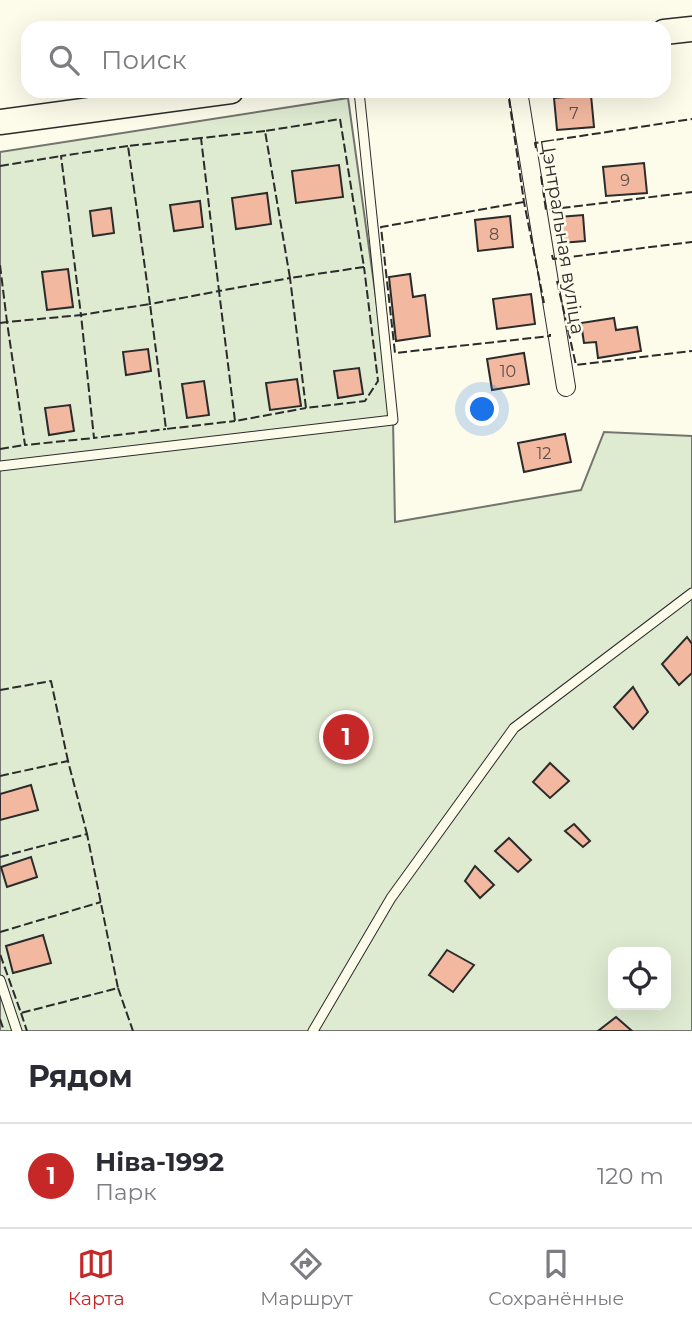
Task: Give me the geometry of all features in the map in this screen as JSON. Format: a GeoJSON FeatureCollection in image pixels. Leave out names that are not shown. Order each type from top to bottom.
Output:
{"type":"FeatureCollection","features":[{"type":"Feature","properties":{"kind":"street"},"geometry":{"type":"LineString","coordinates":[[671,31],[692,29]]}},
{"type":"Feature","properties":{"kind":"street"},"geometry":{"type":"LineString","coordinates":[[0,122],[179,98]]}},
{"type":"Feature","properties":{"kind":"street","name":"Цэнтральная вуліца"},"geometry":{"type":"LineString","coordinates":[[519,98],[566,387]]}},
{"type":"Feature","properties":{"kind":"lane"},"geometry":{"type":"LineString","coordinates":[[0,466],[393,420],[360,98]]}},
{"type":"Feature","properties":{"kind":"lane"},"geometry":{"type":"LineString","coordinates":[[313,1031],[391,898],[514,728],[692,593]]}},
{"type":"Feature","properties":{"kind":"lane"},"geometry":{"type":"LineString","coordinates":[[0,980],[17,1031]]}},
{"type":"Feature","properties":{"kind":"green space"},"geometry":{"type":"Polygon","coordinates":[[[348,98],[393,420],[395,522],[581,490],[604,432],[692,436],[692,1031],[0,1031],[0,152],[348,98]]]}},
{"type":"Feature","properties":{"kind":"building"},"geometry":{"type":"Polygon","coordinates":[[[554,98],[591,98],[594,127],[557,130],[554,98]]]}},
{"type":"Feature","properties":{"kind":"building"},"geometry":{"type":"Polygon","coordinates":[[[644,163],[647,193],[606,196],[603,167],[644,163]]]}},
{"type":"Feature","properties":{"kind":"building"},"geometry":{"type":"Polygon","coordinates":[[[339,165],[343,197],[296,203],[292,171],[339,165]]]}},
{"type":"Feature","properties":{"kind":"building"},"geometry":{"type":"Polygon","coordinates":[[[267,193],[271,224],[236,229],[232,198],[267,193]]]}},
{"type":"Feature","properties":{"kind":"building"},"geometry":{"type":"Polygon","coordinates":[[[200,201],[203,227],[174,231],[170,205],[200,201]]]}},
{"type":"Feature","properties":{"kind":"building"},"geometry":{"type":"Polygon","coordinates":[[[111,208],[114,233],[93,236],[90,211],[111,208]]]}},
{"type":"Feature","properties":{"kind":"building"},"geometry":{"type":"Polygon","coordinates":[[[583,215],[585,241],[561,243],[559,217],[583,215]]]}},
{"type":"Feature","properties":{"kind":"building"},"geometry":{"type":"Polygon","coordinates":[[[510,216],[513,247],[478,251],[475,220],[510,216]]]}},
{"type":"Feature","properties":{"kind":"building"},"geometry":{"type":"Polygon","coordinates":[[[68,269],[73,307],[47,310],[42,272],[68,269]]]}},
{"type":"Feature","properties":{"kind":"building"},"geometry":{"type":"Polygon","coordinates":[[[410,274],[413,297],[425,295],[430,336],[396,341],[389,277],[410,274]]]}},
{"type":"Feature","properties":{"kind":"building"},"geometry":{"type":"Polygon","coordinates":[[[531,294],[535,324],[497,329],[493,299],[531,294]]]}},
{"type":"Feature","properties":{"kind":"building"},"geometry":{"type":"Polygon","coordinates":[[[614,318],[616,330],[637,327],[641,351],[598,358],[596,342],[584,343],[581,323],[614,318]]]}},
{"type":"Feature","properties":{"kind":"building"},"geometry":{"type":"Polygon","coordinates":[[[148,349],[151,371],[126,375],[123,352],[148,349]]]}},
{"type":"Feature","properties":{"kind":"building"},"geometry":{"type":"Polygon","coordinates":[[[524,353],[529,384],[492,390],[487,359],[524,353]]]}},
{"type":"Feature","properties":{"kind":"building"},"geometry":{"type":"Polygon","coordinates":[[[359,368],[363,394],[338,398],[334,371],[359,368]]]}},
{"type":"Feature","properties":{"kind":"building"},"geometry":{"type":"Polygon","coordinates":[[[297,379],[301,406],[270,410],[266,383],[297,379]]]}},
{"type":"Feature","properties":{"kind":"building"},"geometry":{"type":"Polygon","coordinates":[[[204,381],[209,415],[187,418],[182,384],[204,381]]]}},
{"type":"Feature","properties":{"kind":"building"},"geometry":{"type":"Polygon","coordinates":[[[70,405],[74,431],[49,435],[45,408],[70,405]]]}},
{"type":"Feature","properties":{"kind":"building"},"geometry":{"type":"Polygon","coordinates":[[[565,434],[571,462],[524,472],[518,443],[565,434]]]}},
{"type":"Feature","properties":{"kind":"building"},"geometry":{"type":"Polygon","coordinates":[[[687,637],[692,644],[692,673],[679,685],[662,664],[687,637]]]}},
{"type":"Feature","properties":{"kind":"building"},"geometry":{"type":"Polygon","coordinates":[[[633,687],[648,712],[633,729],[614,707],[633,687]]]}},
{"type":"Feature","properties":{"kind":"building"},"geometry":{"type":"Polygon","coordinates":[[[550,763],[569,781],[550,798],[533,782],[550,763]]]}},
{"type":"Feature","properties":{"kind":"building"},"geometry":{"type":"Polygon","coordinates":[[[31,785],[38,810],[0,820],[0,794],[31,785]]]}},
{"type":"Feature","properties":{"kind":"building"},"geometry":{"type":"Polygon","coordinates":[[[574,824],[590,841],[583,847],[565,831],[574,824]]]}},
{"type":"Feature","properties":{"kind":"building"},"geometry":{"type":"Polygon","coordinates":[[[509,838],[531,860],[518,872],[495,851],[509,838]]]}},
{"type":"Feature","properties":{"kind":"building"},"geometry":{"type":"Polygon","coordinates":[[[31,857],[37,877],[7,887],[1,867],[31,857]]]}},
{"type":"Feature","properties":{"kind":"building"},"geometry":{"type":"Polygon","coordinates":[[[475,866],[494,885],[480,898],[465,881],[475,866]]]}},
{"type":"Feature","properties":{"kind":"building"},"geometry":{"type":"Polygon","coordinates":[[[43,935],[51,963],[13,973],[6,946],[43,935]]]}},
{"type":"Feature","properties":{"kind":"building"},"geometry":{"type":"Polygon","coordinates":[[[447,950],[474,965],[453,992],[429,975],[447,950]]]}},
{"type":"Feature","properties":{"kind":"building"},"geometry":{"type":"Polygon","coordinates":[[[616,1017],[632,1031],[598,1031],[616,1017]]]}},
{"type":"Feature","properties":{"kind":"fence"},"geometry":{"type":"LineString","coordinates":[[509,99],[524,202],[544,303]]}},
{"type":"Feature","properties":{"kind":"fence"},"geometry":{"type":"LineString","coordinates":[[340,119],[364,267],[290,278],[265,131],[340,119]]}},
{"type":"Feature","properties":{"kind":"fence"},"geometry":{"type":"LineString","coordinates":[[536,148],[535,143],[692,119]]}},
{"type":"Feature","properties":{"kind":"fence"},"geometry":{"type":"LineString","coordinates":[[265,131],[201,138],[219,291],[290,278],[306,408],[365,401],[378,381],[364,267]]}},
{"type":"Feature","properties":{"kind":"fence"},"geometry":{"type":"LineString","coordinates":[[201,138],[128,146],[150,304],[219,291],[235,421],[306,408]]}},
{"type":"Feature","properties":{"kind":"fence"},"geometry":{"type":"LineString","coordinates":[[128,146],[61,156],[81,315],[150,304],[166,429],[235,421]]}},
{"type":"Feature","properties":{"kind":"fence"},"geometry":{"type":"LineString","coordinates":[[0,166],[61,156]]}},
{"type":"Feature","properties":{"kind":"fence"},"geometry":{"type":"LineString","coordinates":[[541,176],[546,210],[692,192]]}},
{"type":"Feature","properties":{"kind":"fence"},"geometry":{"type":"LineString","coordinates":[[524,202],[381,227],[395,353],[550,334]]}},
{"type":"Feature","properties":{"kind":"fence"},"geometry":{"type":"LineString","coordinates":[[552,255],[553,259],[692,242]]}},
{"type":"Feature","properties":{"kind":"fence"},"geometry":{"type":"LineString","coordinates":[[0,265],[7,322],[81,315],[94,438],[166,429]]}},
{"type":"Feature","properties":{"kind":"fence"},"geometry":{"type":"LineString","coordinates":[[557,281],[576,365],[692,351]]}},
{"type":"Feature","properties":{"kind":"fence"},"geometry":{"type":"LineString","coordinates":[[0,323],[7,322],[25,445],[94,438]]}},
{"type":"Feature","properties":{"kind":"fence"},"geometry":{"type":"LineString","coordinates":[[0,449],[25,445]]}},
{"type":"Feature","properties":{"kind":"fence"},"geometry":{"type":"LineString","coordinates":[[0,690],[51,681],[68,761]]}},
{"type":"Feature","properties":{"kind":"fence"},"geometry":{"type":"LineString","coordinates":[[0,776],[68,761],[87,834]]}},
{"type":"Feature","properties":{"kind":"fence"},"geometry":{"type":"LineString","coordinates":[[0,857],[87,834],[118,988],[21,1013],[0,954]]}},
{"type":"Feature","properties":{"kind":"fence"},"geometry":{"type":"LineString","coordinates":[[0,932],[101,902]]}},
{"type":"Feature","properties":{"kind":"fence"},"geometry":{"type":"LineString","coordinates":[[118,988],[133,1031]]}},
{"type":"Feature","properties":{"kind":"fence"},"geometry":{"type":"LineString","coordinates":[[21,1013],[27,1031]]}},
{"type":"Feature","properties":{"kind":"fence"},"geometry":{"type":"LineString","coordinates":[[0,1019],[4,1031]]}},
{"type":"Feature","properties":{"kind":"place","name":"Ніва-1992"},"geometry":{"type":"Point","coordinates":[346,737]}}]}
